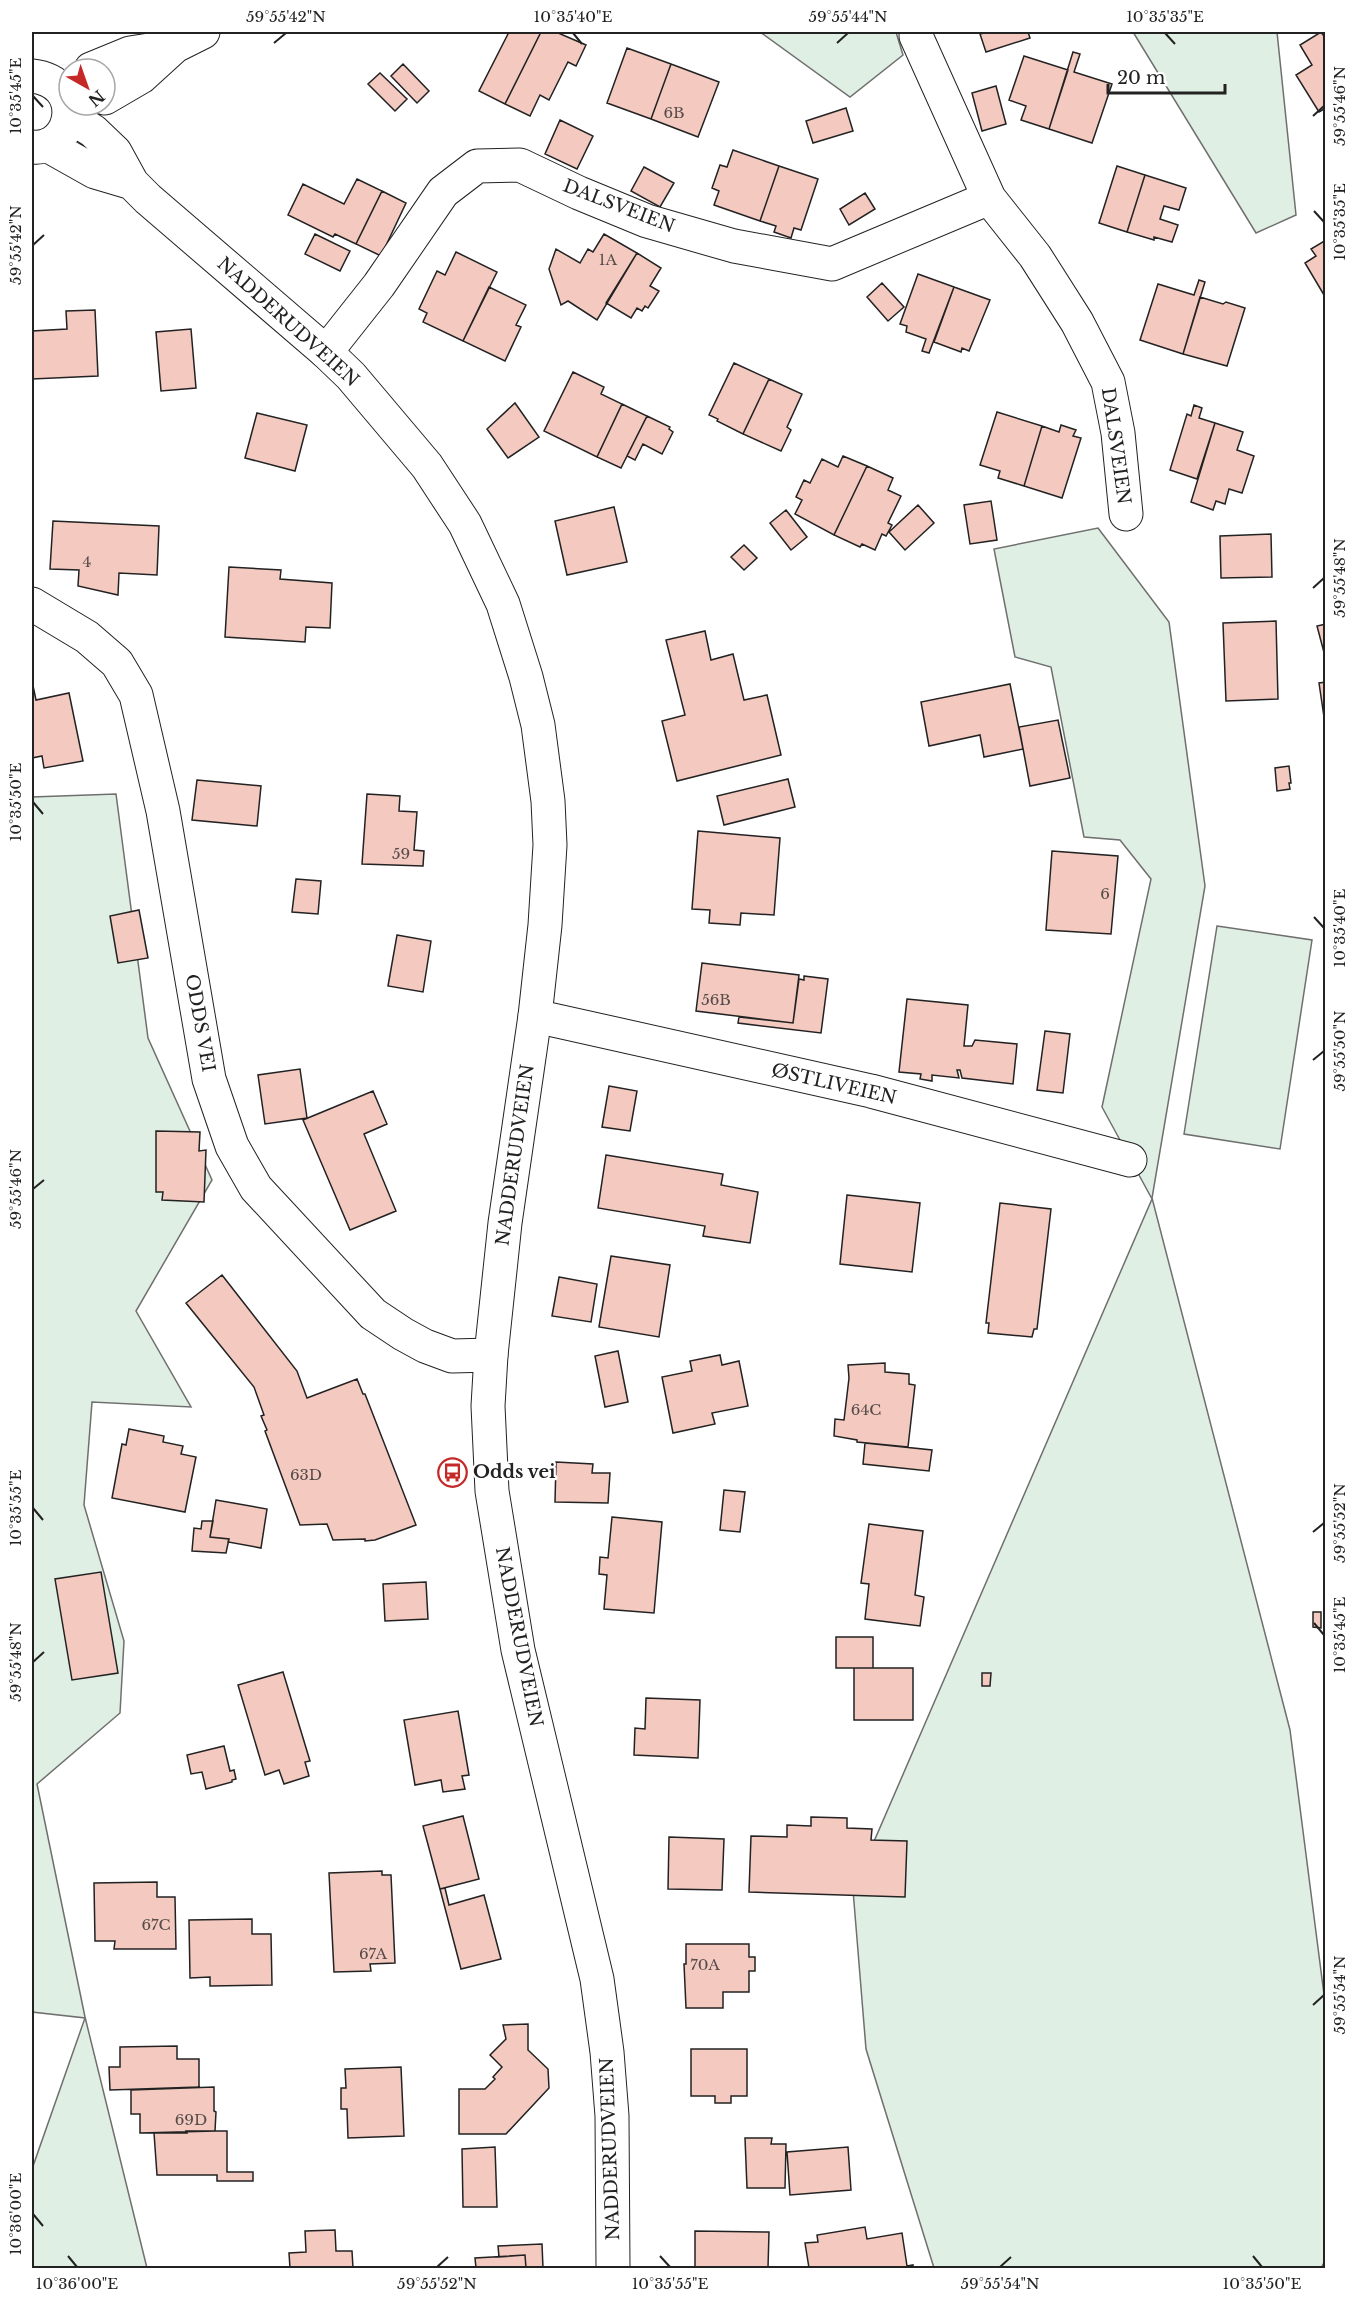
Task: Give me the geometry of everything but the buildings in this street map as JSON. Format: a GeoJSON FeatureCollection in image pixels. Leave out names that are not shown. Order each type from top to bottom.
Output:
{"type":"FeatureCollection","features":[{"type":"Feature","properties":{"kind":"street"},"geometry":{"type":"LineString","coordinates":[[117,58],[192,36]]}},
{"type":"Feature","properties":{"kind":"street"},"geometry":{"type":"LineString","coordinates":[[117,91],[141,76],[192,36]]}},
{"type":"Feature","properties":{"kind":"street","name":"DALSVEIEN"},"geometry":{"type":"LineString","coordinates":[[916,36],[989,198],[1041,266],[1077,322],[1108,382],[1118,433],[1125,514]]}},
{"type":"Feature","properties":{"kind":"street"},"geometry":{"type":"LineString","coordinates":[[39,146],[57,139],[73,117]]}},
{"type":"Feature","properties":{"kind":"street","name":"NADDERUDVEIEN"},"geometry":{"type":"LineString","coordinates":[[81,117],[115,152],[132,183],[326,352],[351,376],[427,466],[465,524],[503,604],[538,724],[544,765],[550,844],[545,925],[535,1016],[505,1223],[491,1355],[488,1406],[492,1491],[518,1650],[597,1979],[607,2052],[612,2116],[613,2268]]}},
{"type":"Feature","properties":{"kind":"street","name":"NADDERUDVEIEN"},"geometry":{"type":"LineString","coordinates":[[39,146],[95,172],[132,183]]}},
{"type":"Feature","properties":{"kind":"street","name":"DALSVEIEN"},"geometry":{"type":"LineString","coordinates":[[326,352],[379,285],[443,192],[477,166],[520,165],[579,193],[647,221],[734,246],[832,264],[989,198]]}},
{"type":"Feature","properties":{"kind":"street","name":"ODDS VEI"},"geometry":{"type":"LineString","coordinates":[[32,604],[87,637],[117,663],[136,696],[163,812],[209,1079],[232,1146],[256,1188],[373,1314],[425,1346],[452,1356],[491,1355]]}},
{"type":"Feature","properties":{"kind":"street","name":"ØSTLIVEIEN"},"geometry":{"type":"LineString","coordinates":[[535,1016],[871,1091],[1130,1160]]}},
{"type":"Feature","properties":{"kind":"green space"},"geometry":{"type":"Polygon","coordinates":[[[760,32],[896,32],[903,55],[850,97],[760,32]]]}},
{"type":"Feature","properties":{"kind":"green space"},"geometry":{"type":"Polygon","coordinates":[[[1133,32],[1277,32],[1296,215],[1256,233],[1133,32]]]}},
{"type":"Feature","properties":{"kind":"green space"},"geometry":{"type":"Polygon","coordinates":[[[1098,528],[1169,622],[1205,886],[1152,1198],[1290,1730],[1326,2010],[1326,2259],[1321,2268],[934,2268],[866,2049],[853,1890],[1152,1199],[1102,1107],[1151,879],[1120,840],[1084,837],[1051,667],[1015,657],[994,549],[1098,528]]]}},
{"type":"Feature","properties":{"kind":"green space"},"geometry":{"type":"Polygon","coordinates":[[[116,794],[148,1038],[212,1180],[136,1311],[191,1407],[92,1402],[84,1505],[124,1641],[120,1713],[37,1784],[85,2017],[147,2268],[32,2268],[32,2169],[85,2018],[32,2012],[32,797],[116,794]]]}},
{"type":"Feature","properties":{"kind":"green space"},"geometry":{"type":"Polygon","coordinates":[[[1217,926],[1312,940],[1280,1149],[1184,1134],[1217,926]]]}},
{"type":"Feature","properties":{"kind":"place","name":"Odds vei"},"geometry":{"type":"Point","coordinates":[452,1472]}}]}
